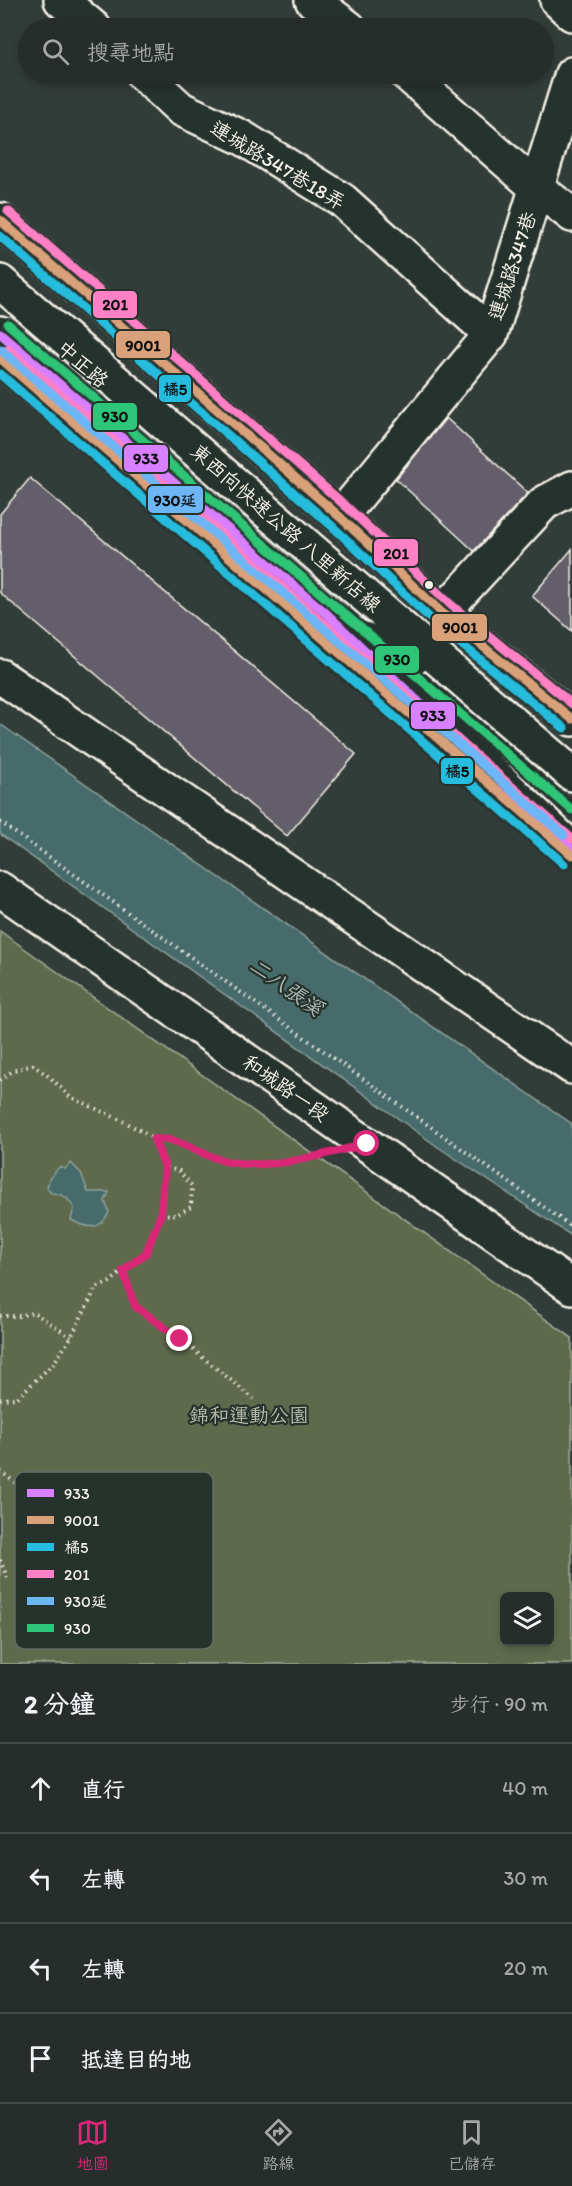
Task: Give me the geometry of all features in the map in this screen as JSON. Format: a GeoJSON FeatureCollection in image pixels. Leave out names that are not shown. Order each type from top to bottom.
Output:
{"type":"FeatureCollection","features":[{"type":"Feature","properties":{"kind":"main road"},"geometry":{"type":"LineString","coordinates":[[61,0],[82,18]]}},
{"type":"Feature","properties":{"kind":"main road"},"geometry":{"type":"LineString","coordinates":[[312,0],[336,18]]}},
{"type":"Feature","properties":{"kind":"main road"},"geometry":{"type":"LineString","coordinates":[[557,0],[572,14]]}},
{"type":"Feature","properties":{"kind":"main road","name":"連城路347巷"},"geometry":{"type":"LineString","coordinates":[[340,518],[491,334],[572,74]]}},
{"type":"Feature","properties":{"kind":"main road","name":"連城路347巷18弄"},"geometry":{"type":"LineString","coordinates":[[154,84],[181,109],[243,138],[342,200],[491,334]]}},
{"type":"Feature","properties":{"kind":"main road"},"geometry":{"type":"LineString","coordinates":[[418,84],[537,188],[572,215]]}},
{"type":"Feature","properties":{"kind":"main road"},"geometry":{"type":"LineString","coordinates":[[0,220],[340,518],[442,612],[572,719]]}},
{"type":"Feature","properties":{"kind":"main road","name":"東西向快速公路 八里新店線"},"geometry":{"type":"LineString","coordinates":[[0,282],[572,774]]}},
{"type":"Feature","properties":{"kind":"main road","name":"中正路"},"geometry":{"type":"LineString","coordinates":[[0,291],[572,792]]}},
{"type":"Feature","properties":{"kind":"main road","name":"東西向快速公路 八里新店線"},"geometry":{"type":"LineString","coordinates":[[0,333],[313,616],[572,826]]}},
{"type":"Feature","properties":{"kind":"main road"},"geometry":{"type":"LineString","coordinates":[[0,358],[313,616],[572,849]]}},
{"type":"Feature","properties":{"kind":"main road"},"geometry":{"type":"LineString","coordinates":[[442,612],[544,503],[572,488]]}},
{"type":"Feature","properties":{"kind":"main road"},"geometry":{"type":"LineString","coordinates":[[313,616],[416,657]]}},
{"type":"Feature","properties":{"kind":"main road"},"geometry":{"type":"LineString","coordinates":[[313,616],[572,855]]}},
{"type":"Feature","properties":{"kind":"main road"},"geometry":{"type":"LineString","coordinates":[[0,676],[572,1067]]}},
{"type":"Feature","properties":{"kind":"main road","name":"和城路一段"},"geometry":{"type":"LineString","coordinates":[[0,889],[572,1287]]}},
{"type":"Feature","properties":{"kind":"path"},"geometry":{"type":"LineString","coordinates":[[0,822],[572,1227]]}},
{"type":"Feature","properties":{"kind":"path"},"geometry":{"type":"LineString","coordinates":[[0,1080],[14,1070],[33,1065],[51,1078],[70,1097],[127,1123],[154,1139],[175,1141],[201,1154],[227,1161],[249,1164],[286,1163],[367,1144]]}},
{"type":"Feature","properties":{"kind":"path"},"geometry":{"type":"LineString","coordinates":[[0,1399],[17,1398],[37,1381],[54,1363],[96,1288],[111,1282],[146,1253],[161,1214],[165,1167],[154,1139]]}},
{"type":"Feature","properties":{"kind":"path"},"geometry":{"type":"LineString","coordinates":[[161,1214],[176,1215],[191,1207],[192,1186],[179,1171],[165,1167]]}},
{"type":"Feature","properties":{"kind":"path"},"geometry":{"type":"LineString","coordinates":[[123,1271],[135,1306],[254,1399]]}},
{"type":"Feature","properties":{"kind":"path"},"geometry":{"type":"LineString","coordinates":[[0,1316],[20,1316],[33,1312],[71,1336]]}},
{"type":"Feature","properties":{"kind":"path"},"geometry":{"type":"LineString","coordinates":[[0,1471],[15,1482]]}},
{"type":"Feature","properties":{"kind":"path"},"geometry":{"type":"LineString","coordinates":[[0,1560],[9,1582]]}},
{"type":"Feature","properties":{"kind":"green space","name":"錦和運動公園"},"geometry":{"type":"Polygon","coordinates":[[[0,931],[572,1338],[572,1664],[0,1664],[0,931]]]}},
{"type":"Feature","properties":{"kind":"water","name":"二八張溪"},"geometry":{"type":"Polygon","coordinates":[[[0,724],[572,1124],[572,1236],[438,1147],[0,834],[0,724]]]}},
{"type":"Feature","properties":{"kind":"water"},"geometry":{"type":"Polygon","coordinates":[[[71,1163],[81,1173],[88,1192],[109,1192],[105,1201],[109,1212],[102,1223],[88,1226],[71,1220],[74,1208],[70,1201],[62,1195],[51,1193],[47,1188],[49,1179],[59,1167],[65,1169],[71,1163]]]}},
{"type":"Feature","properties":{"kind":"building"},"geometry":{"type":"Polygon","coordinates":[[[446,418],[528,493],[474,551],[396,479],[446,418]]]}},
{"type":"Feature","properties":{"kind":"building"},"geometry":{"type":"Polygon","coordinates":[[[30,478],[356,754],[287,836],[0,593],[0,514],[30,478]]]}},
{"type":"Feature","properties":{"kind":"building"},"geometry":{"type":"Polygon","coordinates":[[[572,549],[572,631],[532,596],[572,549]]]}},
{"type":"Feature","properties":{"kind":"transit line","name":"201"},"geometry":{"type":"LineString","coordinates":[[8,211],[348,508],[450,604],[572,704]]}},
{"type":"Feature","properties":{"kind":"transit line","name":"9001"},"geometry":{"type":"LineString","coordinates":[[0,220],[340,517],[442,613],[572,719]]}},
{"type":"Feature","properties":{"kind":"transit line","name":"橘5"},"geometry":{"type":"LineString","coordinates":[[0,236],[332,526],[434,622],[564,728]]}},
{"type":"Feature","properties":{"kind":"transit line","name":"930"},"geometry":{"type":"LineString","coordinates":[[8,324],[572,810]]}},
{"type":"Feature","properties":{"kind":"transit line","name":"933"},"geometry":{"type":"LineString","coordinates":[[0,333],[327,614],[572,849]]}},
{"type":"Feature","properties":{"kind":"transit line","name":"930延"},"geometry":{"type":"LineString","coordinates":[[0,349],[564,835]]}},
{"type":"Feature","properties":{"kind":"transit line","name":"201"},"geometry":{"type":"LineString","coordinates":[[8,349],[572,839]]}},
{"type":"Feature","properties":{"kind":"transit line","name":"9001"},"geometry":{"type":"LineString","coordinates":[[0,358],[572,855]]}},
{"type":"Feature","properties":{"kind":"transit line","name":"橘5"},"geometry":{"type":"LineString","coordinates":[[0,374],[564,864]]}},
{"type":"Feature","properties":{"kind":"route"},"geometry":{"type":"LineString","coordinates":[[180,1339],[135,1306],[123,1271],[146,1253],[161,1214],[165,1167],[154,1139],[175,1141],[201,1154],[249,1164],[286,1163],[367,1144]]}}]}
